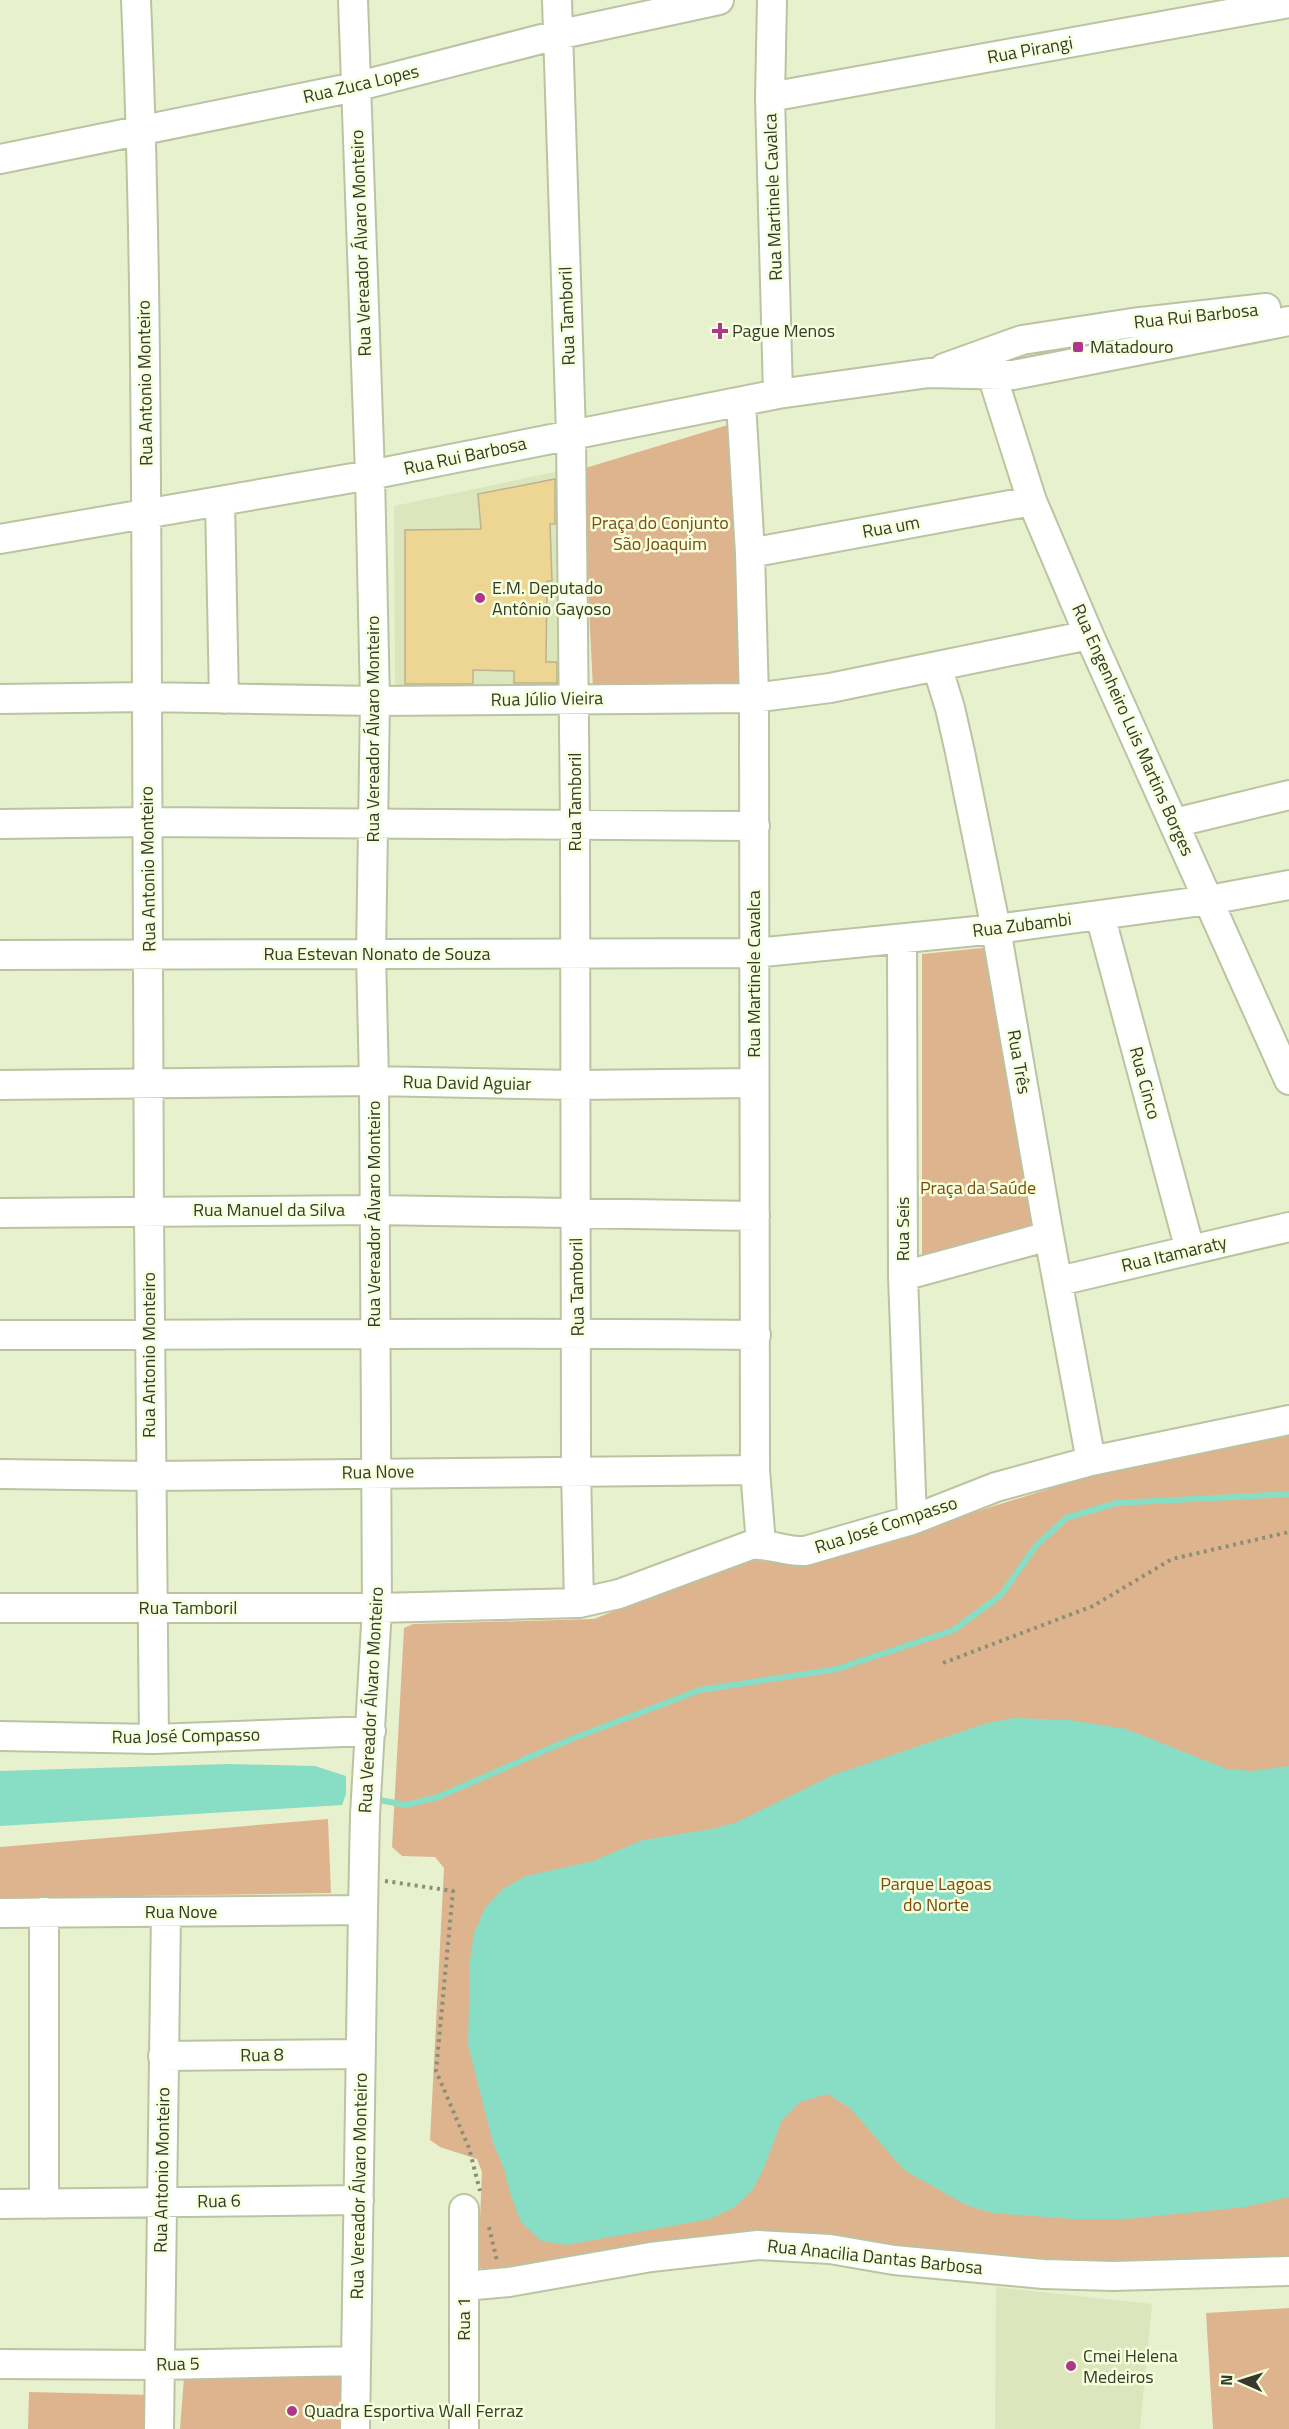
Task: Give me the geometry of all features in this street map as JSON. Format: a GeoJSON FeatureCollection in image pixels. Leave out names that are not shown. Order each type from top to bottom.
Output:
{"type":"FeatureCollection","features":[{"type":"Feature","properties":{"kind":"street","name":"Rua Antonio Monteiro"},"geometry":{"type":"LineString","coordinates":[[136,0],[142,132],[147,513],[148,1335],[154,1739]]}},
{"type":"Feature","properties":{"kind":"street","name":"Rua Vereador Álvaro Monteiro"},"geometry":{"type":"LineString","coordinates":[[353,0],[370,475],[375,701],[371,955],[374,1081],[377,1608],[363,1910],[356,2429]]}},
{"type":"Feature","properties":{"kind":"street","name":"Rua Tamboril"},"geometry":{"type":"LineString","coordinates":[[557,0],[571,434],[578,1333],[576,1470],[579,1603]]}},
{"type":"Feature","properties":{"kind":"street","name":"Rua Zuca Lopes"},"geometry":{"type":"LineString","coordinates":[[0,159],[355,87],[557,35],[719,0]]}},
{"type":"Feature","properties":{"kind":"street","name":"Rua Martinele Cavalca"},"geometry":{"type":"LineString","coordinates":[[772,0],[770,97],[778,394]]}},
{"type":"Feature","properties":{"kind":"street","name":"Rua Pirangi"},"geometry":{"type":"LineString","coordinates":[[770,97],[1289,3]]}},
{"type":"Feature","properties":{"kind":"street","name":"Rua Rui Barbosa"},"geometry":{"type":"LineString","coordinates":[[929,373],[1022,340],[1132,323],[1251,311],[1289,304]]}},
{"type":"Feature","properties":{"kind":"street","name":"Rua Rui Barbosa"},"geometry":{"type":"LineString","coordinates":[[0,539],[370,475],[778,394],[929,373],[1013,375],[1289,321]]}},
{"type":"Feature","properties":{"kind":"street","name":"Rua Engenheiro Luis Martins Borges"},"geometry":{"type":"LineString","coordinates":[[992,375],[1032,501],[1089,634],[1289,1080]]}},
{"type":"Feature","properties":{"kind":"street","name":"Rua Martinele Cavalca"},"geometry":{"type":"LineString","coordinates":[[741,403],[750,552],[754,698],[755,1470],[761,1544]]}},
{"type":"Feature","properties":{"kind":"street"},"geometry":{"type":"LineString","coordinates":[[220,501],[224,699]]}},
{"type":"Feature","properties":{"kind":"street","name":"Rua um"},"geometry":{"type":"LineString","coordinates":[[750,552],[1032,501]]}},
{"type":"Feature","properties":{"kind":"street","name":"Rua Júlio Vieira"},"geometry":{"type":"LineString","coordinates":[[0,699],[147,697],[375,701],[754,698],[830,687],[1089,634]]}},
{"type":"Feature","properties":{"kind":"street","name":"Rua Três"},"geometry":{"type":"LineString","coordinates":[[937,666],[960,752],[996,929],[1091,1461]]}},
{"type":"Feature","properties":{"kind":"street"},"geometry":{"type":"LineString","coordinates":[[1174,823],[1289,795]]}},
{"type":"Feature","properties":{"kind":"street"},"geometry":{"type":"LineString","coordinates":[[0,824],[147,822],[754,826]]}},
{"type":"Feature","properties":{"kind":"street","name":"Rua Zubambi"},"geometry":{"type":"LineString","coordinates":[[754,953],[996,929],[1209,900],[1289,885]]}},
{"type":"Feature","properties":{"kind":"street","name":"Rua Cinco"},"geometry":{"type":"LineString","coordinates":[[1100,915],[1190,1250]]}},
{"type":"Feature","properties":{"kind":"street","name":"Rua Seis"},"geometry":{"type":"LineString","coordinates":[[902,939],[903,1276],[912,1520]]}},
{"type":"Feature","properties":{"kind":"street","name":"Rua Estevan Nonato de Souza"},"geometry":{"type":"LineString","coordinates":[[0,956],[754,953]]}},
{"type":"Feature","properties":{"kind":"street","name":"Rua David Aguiar"},"geometry":{"type":"LineString","coordinates":[[0,1085],[374,1081],[576,1085],[754,1083]]}},
{"type":"Feature","properties":{"kind":"street","name":"Rua Manuel da Silva"},"geometry":{"type":"LineString","coordinates":[[0,1213],[374,1210],[755,1215]]}},
{"type":"Feature","properties":{"kind":"street","name":"Rua Itamaraty"},"geometry":{"type":"LineString","coordinates":[[1059,1281],[1289,1227]]}},
{"type":"Feature","properties":{"kind":"street"},"geometry":{"type":"LineString","coordinates":[[903,1276],[1049,1236]]}},
{"type":"Feature","properties":{"kind":"street"},"geometry":{"type":"LineString","coordinates":[[0,1335],[374,1336],[578,1333],[756,1335]]}},
{"type":"Feature","properties":{"kind":"street","name":"Rua José Compasso"},"geometry":{"type":"LineString","coordinates":[[761,1544],[790,1552],[806,1551],[912,1520],[996,1487],[1091,1461],[1289,1420]]}},
{"type":"Feature","properties":{"kind":"street","name":"Rua Nove"},"geometry":{"type":"LineString","coordinates":[[0,1474],[149,1476],[755,1470]]}},
{"type":"Feature","properties":{"kind":"street"},"geometry":{"type":"LineString","coordinates":[[377,1608],[579,1603],[619,1593],[742,1548],[761,1544]]}},
{"type":"Feature","properties":{"kind":"street","name":"Rua Tamboril"},"geometry":{"type":"LineString","coordinates":[[0,1608],[377,1608]]}},
{"type":"Feature","properties":{"kind":"street","name":"Rua José Compasso"},"geometry":{"type":"LineString","coordinates":[[0,1737],[154,1739],[371,1731]]}},
{"type":"Feature","properties":{"kind":"street","name":"Rua Nove"},"geometry":{"type":"LineString","coordinates":[[0,1913],[363,1910]]}},
{"type":"Feature","properties":{"kind":"street"},"geometry":{"type":"LineString","coordinates":[[44,1912],[44,2204]]}},
{"type":"Feature","properties":{"kind":"street","name":"Rua Antonio Monteiro"},"geometry":{"type":"LineString","coordinates":[[159,2429],[165,1912]]}},
{"type":"Feature","properties":{"kind":"street","name":"Rua 8"},"geometry":{"type":"LineString","coordinates":[[164,2056],[361,2054]]}},
{"type":"Feature","properties":{"kind":"street","name":"Rua 6"},"geometry":{"type":"LineString","coordinates":[[0,2204],[359,2200]]}},
{"type":"Feature","properties":{"kind":"street","name":"Rua 1"},"geometry":{"type":"LineString","coordinates":[[464,2429],[464,2286],[472,2201]]}},
{"type":"Feature","properties":{"kind":"street","name":"Rua Anacilia Dantas Barbosa"},"geometry":{"type":"LineString","coordinates":[[464,2286],[661,2256],[758,2245],[830,2249],[894,2259],[1043,2274],[1113,2276],[1289,2271]]}},
{"type":"Feature","properties":{"kind":"street","name":"Rua 5"},"geometry":{"type":"LineString","coordinates":[[0,2364],[160,2365],[356,2361]]}},
{"type":"Feature","properties":{"kind":"path"},"geometry":{"type":"LineString","coordinates":[[943,1663],[1093,1606],[1172,1559],[1289,1532]]}},
{"type":"Feature","properties":{"kind":"path"},"geometry":{"type":"LineString","coordinates":[[364,1877],[453,1891],[436,2071],[469,2148],[472,2201]]}},
{"type":"Feature","properties":{"kind":"path"},"geometry":{"type":"LineString","coordinates":[[489,2226],[501,2282]]}},
{"type":"Feature","properties":{"kind":"shaded area","name":"E.M. Deputado Antônio Gayoso"},"geometry":{"type":"Polygon","coordinates":[[[564,470],[565,690],[395,693],[394,506],[564,470]]]}},
{"type":"Feature","properties":{"kind":"shaded area","name":"Cmei Helena Medeiros"},"geometry":{"type":"Polygon","coordinates":[[[996,2287],[1152,2304],[1140,2429],[995,2429],[996,2287]]]}},
{"type":"Feature","properties":{"kind":"green space","name":"Praça do Conjunto São Joaquim"},"geometry":{"type":"Polygon","coordinates":[[[731,424],[740,690],[593,689],[582,469],[731,424]]]}},
{"type":"Feature","properties":{"kind":"green space","name":"Praça da Saúde"},"geometry":{"type":"Polygon","coordinates":[[[993,947],[1043,1232],[922,1262],[922,954],[993,947]]]}},
{"type":"Feature","properties":{"kind":"green space","name":"Parque Lagoas do Norte"},"geometry":{"type":"Polygon","coordinates":[[[1289,1433],[1289,2257],[1116,2265],[987,2258],[813,2234],[622,2251],[487,2270],[478,2267],[482,2172],[477,2159],[440,2147],[430,2140],[444,1868],[435,1857],[402,1856],[392,1847],[404,1628],[413,1624],[594,1619],[736,1563],[751,1560],[801,1566],[1094,1475],[1289,1433]]]}},
{"type":"Feature","properties":{"kind":"green space"},"geometry":{"type":"Polygon","coordinates":[[[328,1819],[331,1893],[0,1898],[0,1847],[328,1819]]]}},
{"type":"Feature","properties":{"kind":"green space"},"geometry":{"type":"Polygon","coordinates":[[[1289,2308],[1289,2429],[1213,2429],[1206,2313],[1289,2308]]]}},
{"type":"Feature","properties":{"kind":"green space"},"geometry":{"type":"Polygon","coordinates":[[[346,2374],[346,2429],[180,2429],[184,2378],[346,2374]]]}},
{"type":"Feature","properties":{"kind":"green space"},"geometry":{"type":"Polygon","coordinates":[[[29,2392],[151,2395],[150,2429],[28,2429],[29,2392]]]}},
{"type":"Feature","properties":{"kind":"water"},"geometry":{"type":"Polygon","coordinates":[[[1014,1718],[1069,1720],[1126,1729],[1227,1769],[1253,1771],[1289,1766],[1289,2197],[1245,2207],[1127,2219],[1073,2219],[992,2213],[966,2205],[904,2170],[850,2108],[827,2094],[800,2102],[782,2120],[764,2168],[752,2191],[733,2208],[710,2219],[566,2245],[541,2241],[521,2222],[511,2196],[504,2169],[493,2143],[468,2045],[470,1960],[474,1933],[485,1908],[503,1889],[526,1876],[593,1861],[643,1840],[712,1829],[737,1822],[833,1775],[987,1723],[1014,1718]]]}},
{"type":"Feature","properties":{"kind":"water"},"geometry":{"type":"Polygon","coordinates":[[[228,1764],[315,1766],[346,1776],[346,1794],[342,1805],[0,1826],[0,1771],[228,1764]]]}},
{"type":"Feature","properties":{"kind":"building","name":"E.M. Deputado Antônio Gayoso"},"geometry":{"type":"Polygon","coordinates":[[[555,479],[555,524],[550,524],[552,581],[547,581],[546,662],[557,662],[557,683],[514,683],[514,671],[473,670],[473,684],[405,684],[405,530],[481,529],[478,494],[555,479]]]}},
{"type":"Feature","properties":{"kind":"waterway"},"geometry":{"type":"LineString","coordinates":[[374,1799],[406,1805],[438,1797],[569,1740],[700,1690],[837,1669],[954,1630],[1001,1595],[1035,1547],[1066,1518],[1117,1503],[1289,1494]]}},
{"type":"Feature","properties":{"kind":"place","name":"Pague Menos"},"geometry":{"type":"Point","coordinates":[720,331]}},
{"type":"Feature","properties":{"kind":"place","name":"Matadouro"},"geometry":{"type":"Point","coordinates":[1078,347]}},
{"type":"Feature","properties":{"kind":"place","name":"E.M. Deputado Antônio Gayoso"},"geometry":{"type":"Point","coordinates":[480,598]}},
{"type":"Feature","properties":{"kind":"place","name":"Cmei Helena Medeiros"},"geometry":{"type":"Point","coordinates":[1071,2366]}},
{"type":"Feature","properties":{"kind":"place","name":"Quadra Esportiva Wall Ferraz"},"geometry":{"type":"Point","coordinates":[292,2411]}}]}
